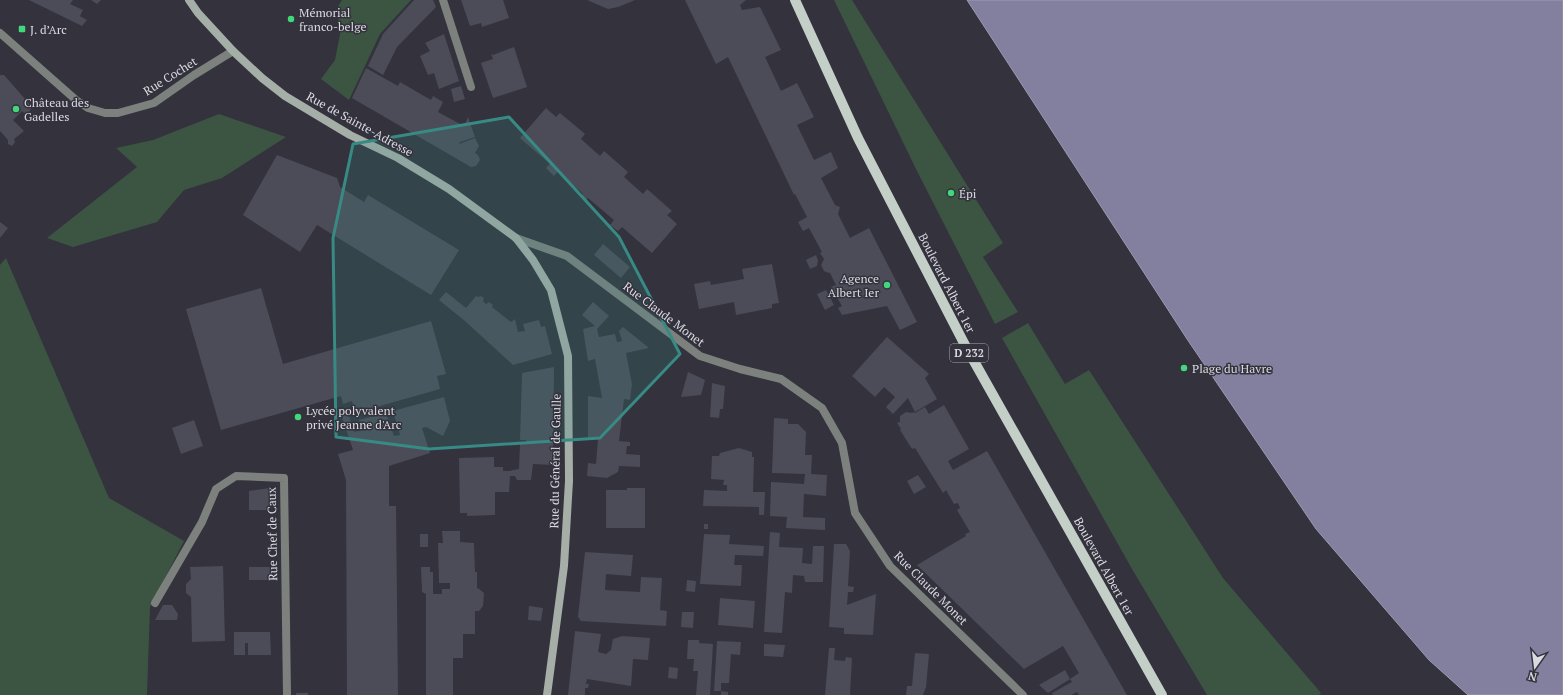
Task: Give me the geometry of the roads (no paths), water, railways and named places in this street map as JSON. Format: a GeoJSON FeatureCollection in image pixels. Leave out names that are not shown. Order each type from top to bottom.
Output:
{"type":"FeatureCollection","features":[{"type":"Feature","properties":{"kind":"main road","name":"Rue de Sainte-Adresse"},"geometry":{"type":"LineString","coordinates":[[189,0],[198,13],[233,51],[262,78],[285,96],[350,135],[398,158],[449,189],[516,238]]}},
{"type":"Feature","properties":{"kind":"main road","name":"Boulevard Albert 1er"},"geometry":{"type":"LineString","coordinates":[[795,0],[858,138],[966,347],[1162,695]]}},
{"type":"Feature","properties":{"kind":"main road","name":"Rue du Général de Gaulle"},"geometry":{"type":"LineString","coordinates":[[516,238],[533,260],[551,290],[568,356],[569,481],[564,566],[547,695]]}},
{"type":"Feature","properties":{"kind":"street"},"geometry":{"type":"LineString","coordinates":[[443,0],[471,86]]}},
{"type":"Feature","properties":{"kind":"street","name":"Rue Cochet"},"geometry":{"type":"LineString","coordinates":[[0,33],[76,100],[88,108],[105,113],[118,113],[154,103],[194,75],[233,51]]}},
{"type":"Feature","properties":{"kind":"street","name":"Rue Claude Monet"},"geometry":{"type":"LineString","coordinates":[[516,238],[567,256],[700,356],[740,369],[781,379],[822,408],[842,443],[855,513],[890,566],[1023,695]]}},
{"type":"Feature","properties":{"kind":"street","name":"Rue Chef de Caux"},"geometry":{"type":"LineString","coordinates":[[156,603],[202,522],[216,489],[236,476],[284,478],[287,695]]}},
{"type":"Feature","properties":{"kind":"water"},"geometry":{"type":"Polygon","coordinates":[[[967,0],[1563,0],[1563,695],[1468,695],[1429,660],[1316,529],[1187,339],[967,0]]]}},
{"type":"Feature","properties":{"kind":"place","name":"Mémorial franco-belge"},"geometry":{"type":"Point","coordinates":[291,19]}},
{"type":"Feature","properties":{"kind":"place","name":"J. d’Arc"},"geometry":{"type":"Point","coordinates":[22,29]}},
{"type":"Feature","properties":{"kind":"place","name":"Château des Gadelles"},"geometry":{"type":"Point","coordinates":[16,109]}},
{"type":"Feature","properties":{"kind":"place","name":"Épi"},"geometry":{"type":"Point","coordinates":[951,193]}},
{"type":"Feature","properties":{"kind":"place","name":"Agence Albert Ier"},"geometry":{"type":"Point","coordinates":[887,285]}},
{"type":"Feature","properties":{"kind":"place","name":"Plage du Havre"},"geometry":{"type":"Point","coordinates":[1184,368]}},
{"type":"Feature","properties":{"kind":"place","name":"Lycée polyvalent privé Jeanne d'Arc"},"geometry":{"type":"Point","coordinates":[298,417]}}]}
